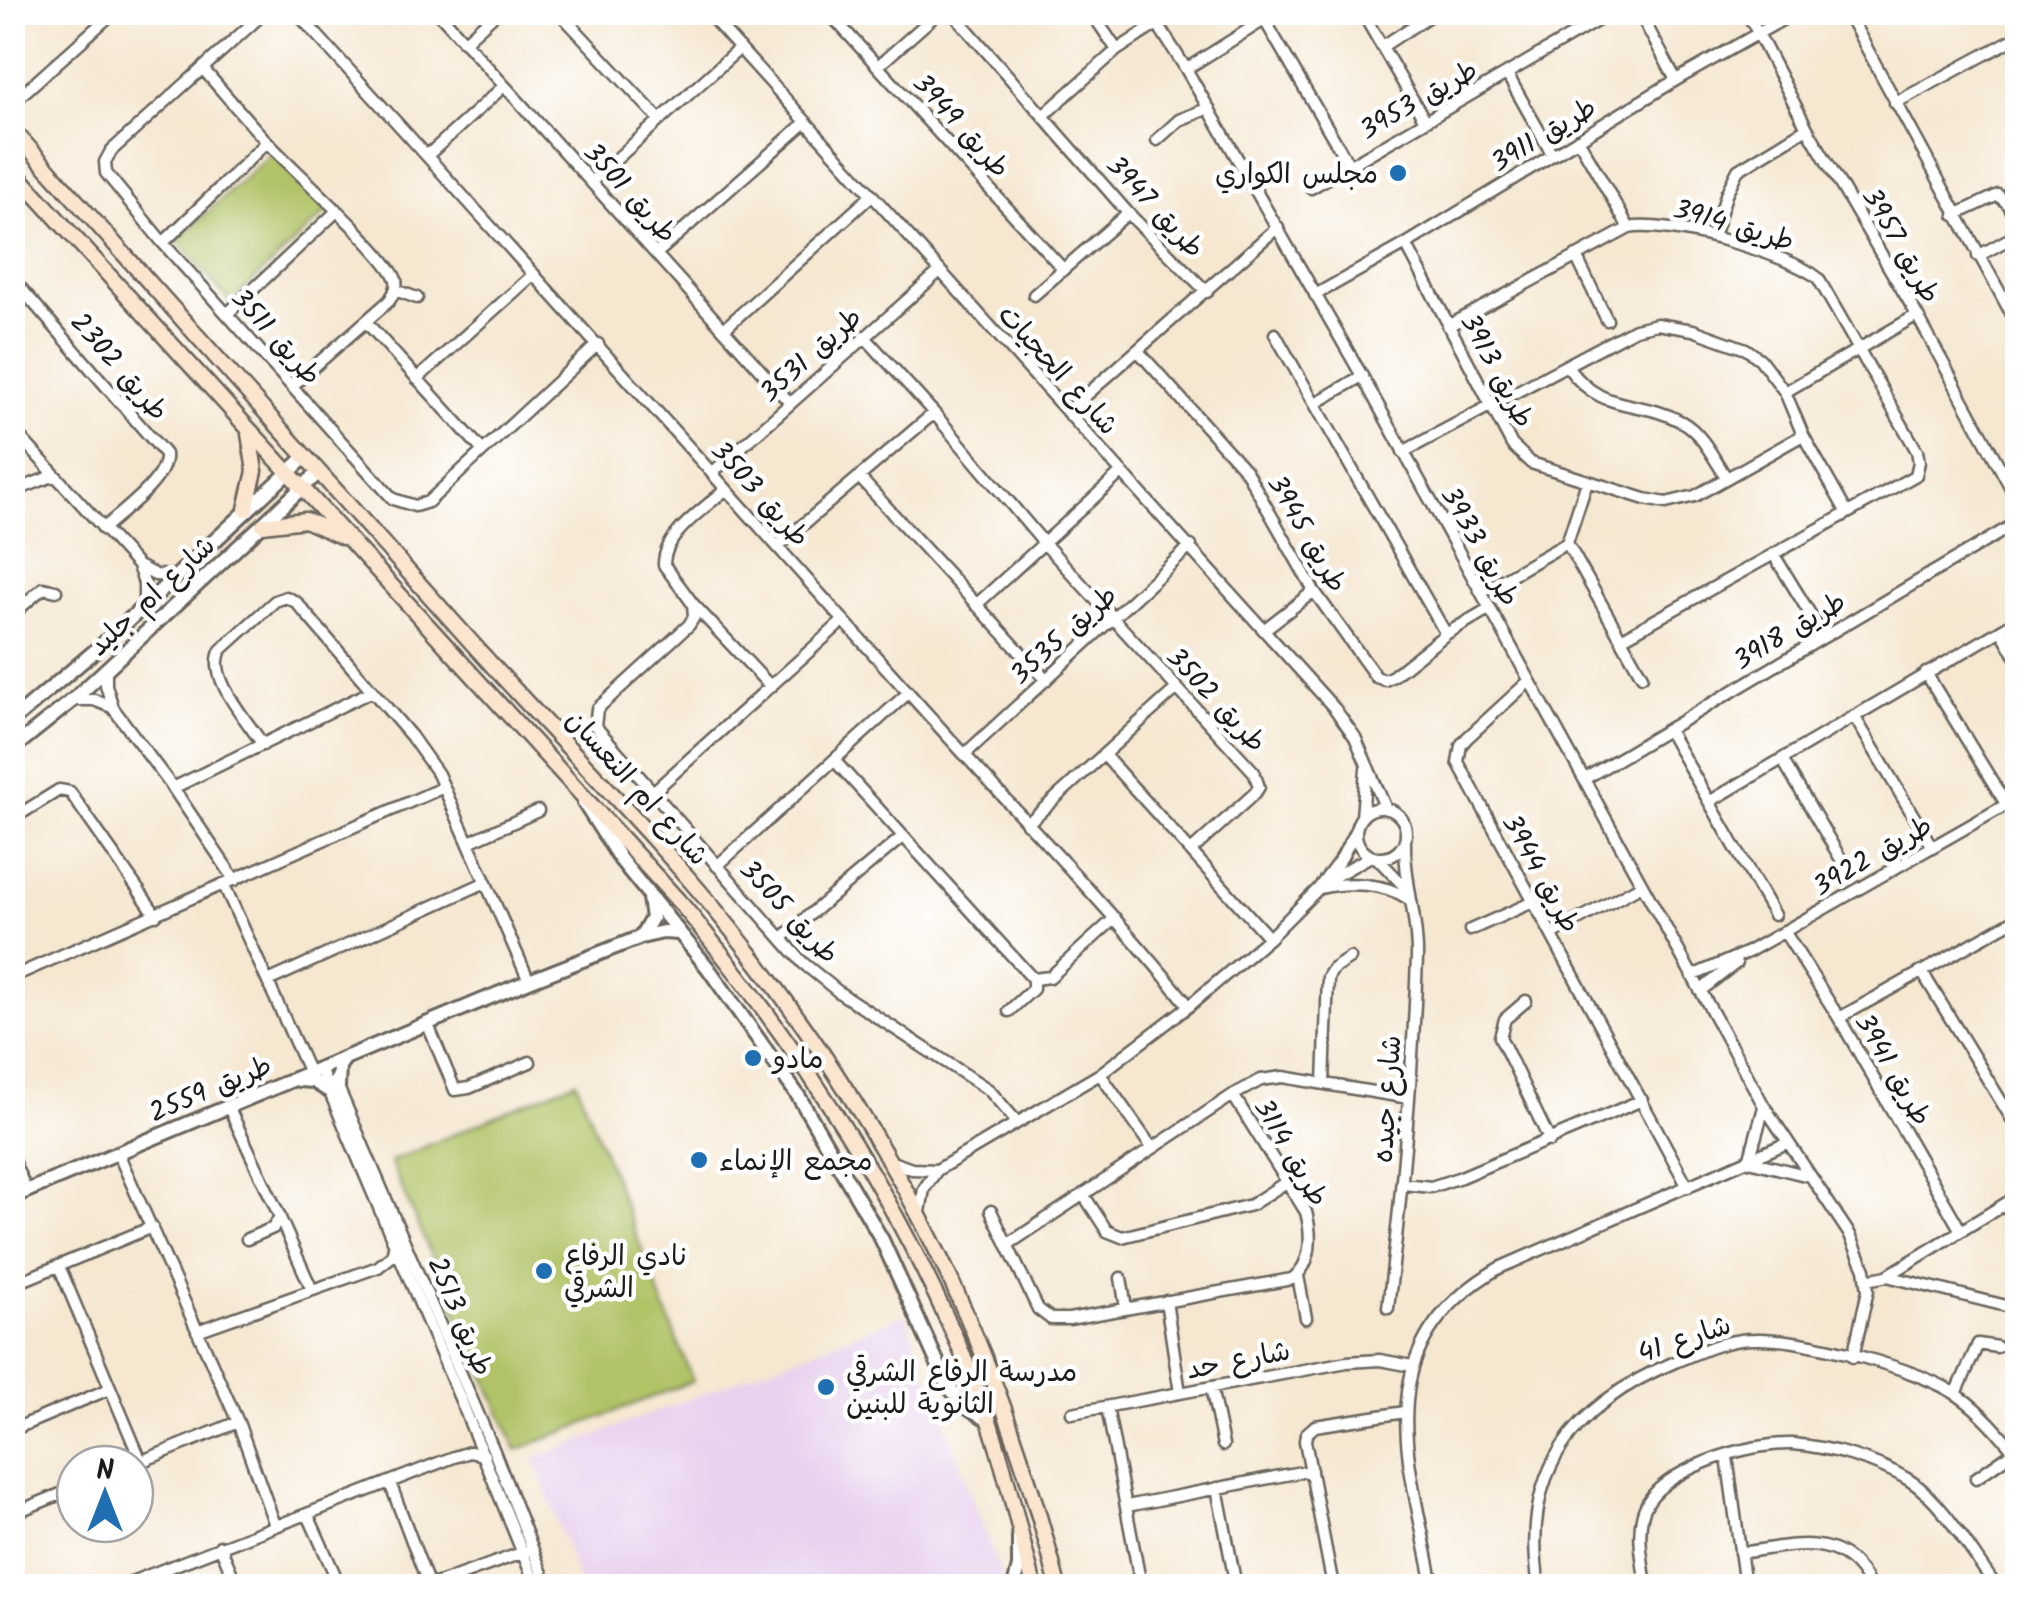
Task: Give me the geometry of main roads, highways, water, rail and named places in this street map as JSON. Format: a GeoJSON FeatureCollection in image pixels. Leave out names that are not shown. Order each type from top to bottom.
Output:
{"type":"FeatureCollection","features":[{"type":"Feature","properties":{"kind":"main road","name":"شارع ام النعسان"},"geometry":{"type":"LineString","coordinates":[[12,129],[735,934],[793,1010],[920,1212],[997,1385],[1020,1450],[1057,1586]]}},
{"type":"Feature","properties":{"kind":"main road","name":"شارع ام النعسان"},"geometry":{"type":"LineString","coordinates":[[12,170],[683,906],[778,1025],[874,1175],[918,1262],[988,1420],[1034,1586]]}},
{"type":"Feature","properties":{"kind":"main road"},"geometry":{"type":"LineString","coordinates":[[246,509],[256,461],[248,429]]}},
{"type":"Feature","properties":{"kind":"main road"},"geometry":{"type":"LineString","coordinates":[[263,525],[305,520],[348,539]]}},
{"type":"Feature","properties":{"kind":"place","name":"مجلس الكواري"},"geometry":{"type":"Point","coordinates":[1398,173]}},
{"type":"Feature","properties":{"kind":"place","name":"مادو"},"geometry":{"type":"Point","coordinates":[753,1058]}},
{"type":"Feature","properties":{"kind":"place","name":"مجمع الإنماء"},"geometry":{"type":"Point","coordinates":[699,1160]}},
{"type":"Feature","properties":{"kind":"place","name":"نادي الرفاع الشرقي"},"geometry":{"type":"Point","coordinates":[544,1271]}},
{"type":"Feature","properties":{"kind":"place","name":"مدرسة الرفاع الشرقي الثانوية للبنين"},"geometry":{"type":"Point","coordinates":[826,1387]}}]}
